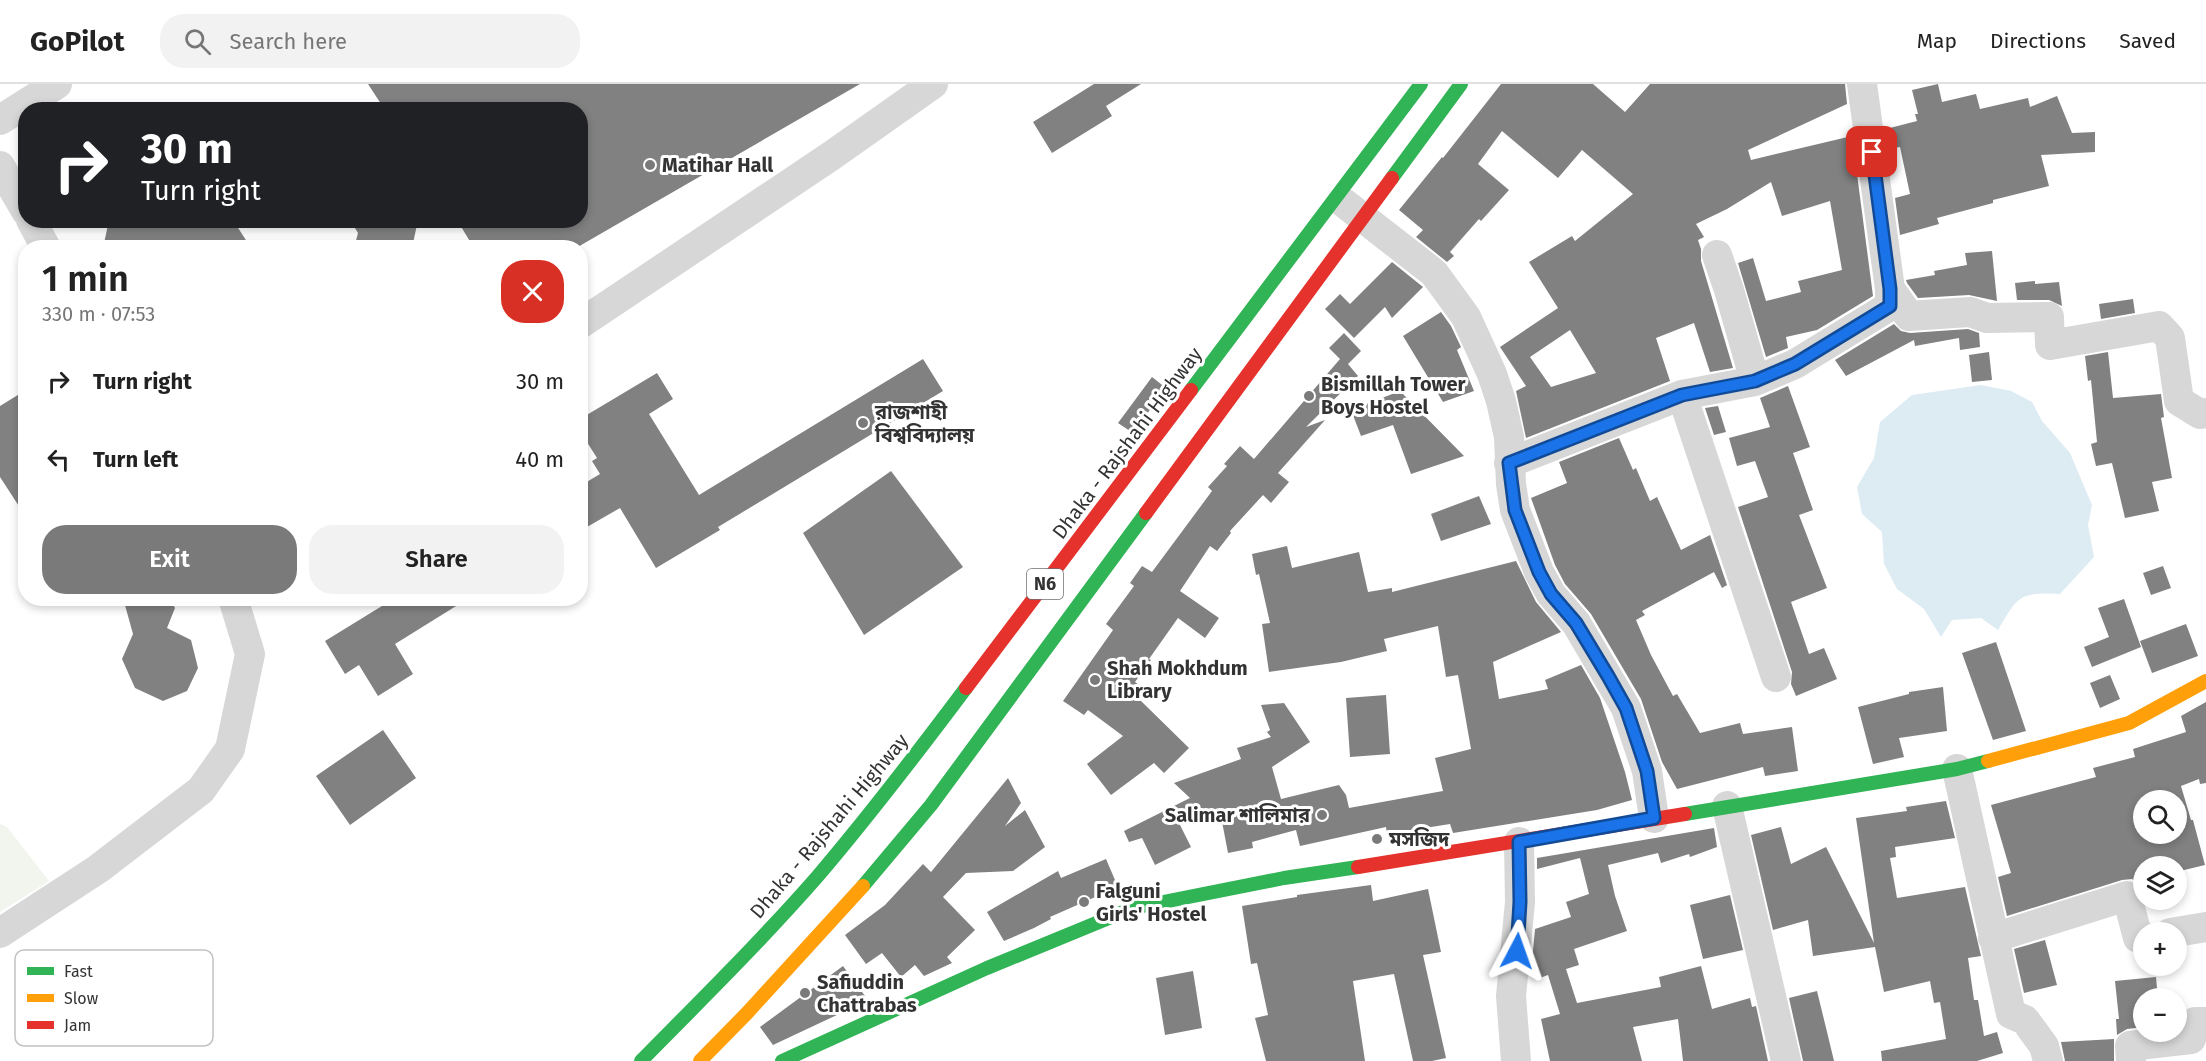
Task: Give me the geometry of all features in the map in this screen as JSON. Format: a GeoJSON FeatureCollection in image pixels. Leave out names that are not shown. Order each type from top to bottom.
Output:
{"type":"FeatureCollection","features":[{"type":"Feature","properties":{"kind":"main road","name":"Dhaka - Rajshahi Highway"},"geometry":{"type":"LineString","coordinates":[[641,1061],[816,879],[898,779],[1421,84]]}},
{"type":"Feature","properties":{"kind":"main road","name":"N6"},"geometry":{"type":"LineString","coordinates":[[700,1061],[847,906],[931,805],[1461,84]]}},
{"type":"Feature","properties":{"kind":"main road"},"geometry":{"type":"LineString","coordinates":[[782,1061],[987,968],[1133,908],[1284,878],[1519,842],[1957,769],[2129,723],[2206,681]]}},
{"type":"Feature","properties":{"kind":"street"},"geometry":{"type":"LineString","coordinates":[[28,102],[57,84]]}},
{"type":"Feature","properties":{"kind":"street"},"geometry":{"type":"LineString","coordinates":[[588,319],[831,156],[933,84]]}},
{"type":"Feature","properties":{"kind":"street"},"geometry":{"type":"LineString","coordinates":[[1509,463],[1682,395],[1755,381],[1795,364],[1890,306],[1890,289],[1862,84]]}},
{"type":"Feature","properties":{"kind":"street"},"geometry":{"type":"LineString","coordinates":[[0,120],[18,109]]}},
{"type":"Feature","properties":{"kind":"street"},"geometry":{"type":"LineString","coordinates":[[0,166],[18,198]]}},
{"type":"Feature","properties":{"kind":"street"},"geometry":{"type":"LineString","coordinates":[[1337,197],[1434,273],[1466,317],[1492,374],[1501,401],[1509,437],[1509,463],[1515,510],[1539,572],[1551,594],[1576,623],[1626,708],[1647,771],[1654,818]]}},
{"type":"Feature","properties":{"kind":"street"},"geometry":{"type":"LineString","coordinates":[[1717,255],[1730,290],[1755,381]]}},
{"type":"Feature","properties":{"kind":"street"},"geometry":{"type":"LineString","coordinates":[[1890,289],[1909,316],[1970,312],[1987,318],[2049,317],[2050,345],[2159,326],[2170,338],[2179,401],[2200,414],[2206,413]]}},
{"type":"Feature","properties":{"kind":"street"},"geometry":{"type":"LineString","coordinates":[[1682,395],[1776,677]]}},
{"type":"Feature","properties":{"kind":"street"},"geometry":{"type":"LineString","coordinates":[[0,933],[98,869],[201,790],[230,749],[250,654],[235,606]]}},
{"type":"Feature","properties":{"kind":"street"},"geometry":{"type":"LineString","coordinates":[[1957,769],[2011,1014],[2025,1020],[2044,1046],[2048,1061]]}},
{"type":"Feature","properties":{"kind":"street"},"geometry":{"type":"LineString","coordinates":[[1727,806],[1786,1061]]}},
{"type":"Feature","properties":{"kind":"street"},"geometry":{"type":"LineString","coordinates":[[1516,1061],[1511,996],[1520,902],[1519,842]]}},
{"type":"Feature","properties":{"kind":"street"},"geometry":{"type":"LineString","coordinates":[[1993,938],[2127,896],[2134,922]]}},
{"type":"Feature","properties":{"kind":"street"},"geometry":{"type":"LineString","coordinates":[[2187,930],[2206,927]]}},
{"type":"Feature","properties":{"kind":"street"},"geometry":{"type":"LineString","coordinates":[[2131,1061],[2130,1046],[2191,1040],[2195,1022],[2206,1022]]}},
{"type":"Feature","properties":{"kind":"shaded area"},"geometry":{"type":"Polygon","coordinates":[[[1981,385],[2011,391],[2032,402],[2042,421],[2070,453],[2092,505],[2088,525],[2094,557],[2060,594],[2036,594],[2021,598],[2010,610],[1998,630],[1981,618],[1952,620],[1941,637],[1924,609],[1897,589],[1884,564],[1882,532],[1862,514],[1857,487],[1874,458],[1880,422],[1912,395],[1981,385]]]}},
{"type":"Feature","properties":{"kind":"shaded area"},"geometry":{"type":"Polygon","coordinates":[[[0,824],[7,827],[49,881],[0,912],[0,824]]]}},
{"type":"Feature","properties":{"kind":"building","name":"Matihar Hall"},"geometry":{"type":"Polygon","coordinates":[[[368,84],[860,84],[588,241],[469,240],[462,228],[588,228],[588,102],[380,102],[368,84]]]}},
{"type":"Feature","properties":{"kind":"building"},"geometry":{"type":"Polygon","coordinates":[[[1094,84],[1141,84],[1106,106],[1112,116],[1052,153],[1033,122],[1094,84]]]}},
{"type":"Feature","properties":{"kind":"building"},"geometry":{"type":"Polygon","coordinates":[[[1501,84],[1593,84],[1625,112],[1650,84],[1845,84],[1847,104],[1748,150],[1751,160],[1852,136],[1873,296],[1817,330],[1786,337],[1788,348],[1766,357],[1738,263],[1753,258],[1766,301],[1801,292],[1798,281],[1842,270],[1830,201],[1782,216],[1771,182],[1727,209],[1696,224],[1704,237],[1698,240],[1701,261],[1733,368],[1710,372],[1694,323],[1656,338],[1670,381],[1526,438],[1516,391],[1526,386],[1500,347],[1558,308],[1529,262],[1572,236],[1575,241],[1633,194],[1582,150],[1558,178],[1502,131],[1478,164],[1509,190],[1450,252],[1454,256],[1447,262],[1416,237],[1423,230],[1399,210],[1501,84]],[[1570,330],[1530,357],[1551,387],[1596,373],[1570,330]]]}},
{"type":"Feature","properties":{"kind":"building"},"geometry":{"type":"Polygon","coordinates":[[[1938,84],[1942,102],[1976,94],[1980,109],[2028,98],[2030,107],[2057,96],[2072,133],[2095,132],[2095,152],[2041,155],[2049,186],[1993,200],[1993,203],[1937,218],[1939,224],[1900,235],[1895,198],[1910,194],[1900,147],[1888,149],[1886,129],[1917,121],[1915,114],[1918,114],[1912,90],[1938,84]]]}},
{"type":"Feature","properties":{"kind":"building"},"geometry":{"type":"Polygon","coordinates":[[[107,228],[238,228],[246,240],[105,240],[107,228]]]}},
{"type":"Feature","properties":{"kind":"building"},"geometry":{"type":"Polygon","coordinates":[[[355,228],[416,228],[414,240],[356,240],[358,233],[355,228]]]}},
{"type":"Feature","properties":{"kind":"building"},"geometry":{"type":"Polygon","coordinates":[[[1992,251],[1997,301],[1969,295],[1918,298],[1907,283],[1906,280],[1935,275],[1934,271],[1967,265],[1965,253],[1992,251]]]}},
{"type":"Feature","properties":{"kind":"building"},"geometry":{"type":"Polygon","coordinates":[[[1392,262],[1423,287],[1392,318],[1385,307],[1354,338],[1325,309],[1340,294],[1350,304],[1392,262]]]}},
{"type":"Feature","properties":{"kind":"building"},"geometry":{"type":"Polygon","coordinates":[[[2035,281],[2035,284],[2059,282],[2062,306],[2049,300],[2017,300],[2015,283],[2035,281]]]}},
{"type":"Feature","properties":{"kind":"building"},"geometry":{"type":"Polygon","coordinates":[[[2133,299],[2135,313],[2101,319],[2099,304],[2133,299]]]}},
{"type":"Feature","properties":{"kind":"building"},"geometry":{"type":"Polygon","coordinates":[[[1441,312],[1461,347],[1457,350],[1474,391],[1443,402],[1403,336],[1441,312]]]}},
{"type":"Feature","properties":{"kind":"building"},"geometry":{"type":"Polygon","coordinates":[[[1894,324],[1901,331],[1910,333],[1968,329],[1979,333],[1980,347],[1960,350],[1959,338],[1915,346],[1914,340],[1846,376],[1835,360],[1894,324]]]}},
{"type":"Feature","properties":{"kind":"building"},"geometry":{"type":"Polygon","coordinates":[[[1344,333],[1361,351],[1348,364],[1358,376],[1306,427],[1325,420],[1278,473],[1289,482],[1271,503],[1263,495],[1230,531],[1231,533],[1217,551],[1210,546],[1180,591],[1219,618],[1205,638],[1178,618],[1135,682],[1147,691],[1140,700],[1189,748],[1164,773],[1154,763],[1111,795],[1087,764],[1123,736],[1088,710],[1084,715],[1063,701],[1113,630],[1106,624],[1134,586],[1130,583],[1142,566],[1152,572],[1212,491],[1208,487],[1227,466],[1224,464],[1240,446],[1254,459],[1340,359],[1329,348],[1344,333]]]}},
{"type":"Feature","properties":{"kind":"building"},"geometry":{"type":"Polygon","coordinates":[[[1989,352],[1992,380],[1972,382],[1969,355],[1989,352]]]}},
{"type":"Feature","properties":{"kind":"building"},"geometry":{"type":"Polygon","coordinates":[[[2108,352],[2113,398],[2161,394],[2164,417],[2161,418],[2172,478],[2152,482],[2159,511],[2125,518],[2112,463],[2096,466],[2091,444],[2097,442],[2091,380],[2088,381],[2085,356],[2108,352]]]}},
{"type":"Feature","properties":{"kind":"building"},"geometry":{"type":"Polygon","coordinates":[[[923,359],[943,391],[718,527],[720,530],[656,568],[620,508],[588,526],[588,481],[600,474],[592,461],[597,458],[588,444],[588,414],[657,373],[673,399],[649,414],[699,495],[923,359]]]}},
{"type":"Feature","properties":{"kind":"building"},"geometry":{"type":"Polygon","coordinates":[[[1152,377],[1166,388],[1133,433],[1118,423],[1152,377]]]}},
{"type":"Feature","properties":{"kind":"building"},"geometry":{"type":"Polygon","coordinates":[[[1788,386],[1810,447],[1793,453],[1813,510],[1799,515],[1827,588],[1791,602],[1809,654],[1824,648],[1837,679],[1796,696],[1791,684],[1792,672],[1738,507],[1768,497],[1755,461],[1737,466],[1729,438],[1770,427],[1760,398],[1788,386]]]}},
{"type":"Feature","properties":{"kind":"building"},"geometry":{"type":"Polygon","coordinates":[[[1400,391],[1464,456],[1411,474],[1393,425],[1361,436],[1351,410],[1400,391]]]}},
{"type":"Feature","properties":{"kind":"building"},"geometry":{"type":"Polygon","coordinates":[[[18,395],[18,505],[0,477],[0,406],[18,395]]]}},
{"type":"Feature","properties":{"kind":"building"},"geometry":{"type":"Polygon","coordinates":[[[1718,406],[1726,432],[1714,435],[1705,408],[1718,406]]]}},
{"type":"Feature","properties":{"kind":"building"},"geometry":{"type":"Polygon","coordinates":[[[1619,438],[1633,470],[1636,468],[1650,501],[1657,497],[1681,550],[1710,535],[1727,585],[1722,588],[1714,572],[1642,611],[1645,615],[1636,620],[1651,655],[1673,696],[1677,694],[1700,733],[1740,723],[1743,734],[1792,727],[1798,771],[1765,776],[1763,767],[1677,789],[1662,762],[1641,699],[1591,614],[1565,584],[1555,565],[1531,498],[1567,483],[1559,462],[1619,438]]]}},
{"type":"Feature","properties":{"kind":"building"},"geometry":{"type":"Polygon","coordinates":[[[891,471],[963,567],[864,635],[803,533],[891,471]]]}},
{"type":"Feature","properties":{"kind":"building"},"geometry":{"type":"Polygon","coordinates":[[[1479,496],[1491,524],[1441,541],[1431,514],[1479,496]]]}},
{"type":"Feature","properties":{"kind":"building"},"geometry":{"type":"Polygon","coordinates":[[[1287,546],[1292,568],[1359,552],[1368,592],[1392,588],[1392,592],[1516,561],[1536,602],[1561,632],[1493,662],[1499,699],[1548,689],[1545,680],[1581,665],[1600,698],[1632,800],[1597,810],[1453,833],[1450,824],[1387,834],[1386,827],[1300,846],[1296,830],[1252,842],[1253,848],[1228,853],[1220,811],[1180,825],[1191,847],[1155,865],[1142,838],[1129,842],[1124,831],[1190,798],[1174,783],[1241,759],[1237,748],[1271,737],[1267,732],[1270,730],[1261,705],[1284,703],[1310,742],[1272,767],[1281,799],[1339,785],[1346,795],[1349,808],[1443,791],[1435,758],[1471,749],[1458,675],[1446,677],[1438,626],[1384,639],[1387,651],[1341,662],[1269,672],[1262,624],[1270,623],[1252,554],[1287,546]]]}},
{"type":"Feature","properties":{"kind":"building"},"geometry":{"type":"Polygon","coordinates":[[[2163,566],[2171,588],[2151,595],[2143,573],[2163,566]]]}},
{"type":"Feature","properties":{"kind":"building"},"geometry":{"type":"Polygon","coordinates":[[[2124,599],[2141,647],[2092,667],[2084,647],[2109,637],[2098,608],[2124,599]]]}},
{"type":"Feature","properties":{"kind":"building"},"geometry":{"type":"Polygon","coordinates":[[[125,606],[174,606],[167,628],[191,640],[198,668],[187,691],[163,701],[135,688],[122,659],[133,634],[125,606]]]}},
{"type":"Feature","properties":{"kind":"building"},"geometry":{"type":"Polygon","coordinates":[[[382,606],[456,606],[395,644],[413,674],[378,696],[359,665],[345,674],[325,641],[382,606]]]}},
{"type":"Feature","properties":{"kind":"building"},"geometry":{"type":"Polygon","coordinates":[[[2186,624],[2198,656],[2152,673],[2140,641],[2186,624]]]}},
{"type":"Feature","properties":{"kind":"building"},"geometry":{"type":"Polygon","coordinates":[[[1996,642],[2026,731],[1993,740],[1962,653],[1996,642]]]}},
{"type":"Feature","properties":{"kind":"building"},"geometry":{"type":"Polygon","coordinates":[[[2110,675],[2120,699],[2100,708],[2090,683],[2110,675]]]}},
{"type":"Feature","properties":{"kind":"building"},"geometry":{"type":"Polygon","coordinates":[[[1943,687],[1947,731],[1899,738],[1904,757],[1873,764],[1858,707],[1909,694],[1909,692],[1943,687]]]}},
{"type":"Feature","properties":{"kind":"building"},"geometry":{"type":"Polygon","coordinates":[[[1386,695],[1390,754],[1350,757],[1346,698],[1386,695]]]}},
{"type":"Feature","properties":{"kind":"building"},"geometry":{"type":"Polygon","coordinates":[[[2206,702],[2206,783],[2200,784],[2199,779],[2181,786],[2182,790],[2133,790],[2133,844],[2187,844],[2187,806],[2205,865],[2187,869],[2187,856],[2133,856],[2133,880],[2122,880],[2007,916],[1998,877],[2011,873],[1991,805],[2096,777],[2093,768],[2135,757],[2133,749],[2186,732],[2181,716],[2206,702]]]}},
{"type":"Feature","properties":{"kind":"building"},"geometry":{"type":"Polygon","coordinates":[[[383,730],[416,778],[350,825],[316,776],[383,730]]]}},
{"type":"Feature","properties":{"kind":"building"},"geometry":{"type":"Polygon","coordinates":[[[1008,778],[1021,803],[1005,826],[1025,810],[1045,847],[1013,871],[966,873],[943,897],[975,930],[947,957],[952,963],[924,976],[915,965],[901,977],[882,953],[866,964],[845,935],[885,905],[923,864],[931,872],[1008,778]]]}},
{"type":"Feature","properties":{"kind":"building"},"geometry":{"type":"Polygon","coordinates":[[[1946,801],[1955,838],[1895,847],[1896,857],[1890,858],[1897,898],[1965,887],[1981,956],[1968,958],[1974,1000],[1978,1000],[1984,1036],[1997,1032],[2003,1053],[1977,1061],[1882,1061],[1881,1051],[1946,1039],[1940,1002],[1934,1003],[1930,981],[1884,992],[1875,947],[1813,956],[1808,920],[1773,930],[1751,835],[1781,827],[1791,864],[1826,847],[1874,943],[1856,818],[1907,811],[1906,807],[1946,801]]]}},
{"type":"Feature","properties":{"kind":"building"},"geometry":{"type":"Polygon","coordinates":[[[1714,828],[1717,847],[1690,857],[1689,854],[1661,863],[1658,853],[1608,865],[1615,896],[1627,931],[1574,949],[1579,965],[1566,969],[1577,1003],[1661,987],[1659,977],[1701,966],[1712,1009],[1750,998],[1752,1007],[1756,1006],[1768,1061],[1683,1061],[1678,1019],[1633,1027],[1642,1061],[1550,1061],[1541,1019],[1560,1014],[1548,975],[1537,979],[1532,962],[1535,929],[1571,917],[1566,902],[1589,894],[1580,858],[1537,869],[1537,858],[1714,828]]]}},
{"type":"Feature","properties":{"kind":"building"},"geometry":{"type":"Polygon","coordinates":[[[1106,859],[1118,887],[1050,917],[1051,919],[1034,928],[1004,941],[987,912],[1058,871],[1061,878],[1106,859]]]}},
{"type":"Feature","properties":{"kind":"building"},"geometry":{"type":"Polygon","coordinates":[[[1371,885],[1373,901],[1428,889],[1441,952],[1423,955],[1446,1058],[1413,1061],[1394,974],[1353,981],[1365,1061],[1266,1061],[1255,1018],[1268,1015],[1257,963],[1251,964],[1242,906],[1297,897],[1297,895],[1371,885]]]}},
{"type":"Feature","properties":{"kind":"building"},"geometry":{"type":"Polygon","coordinates":[[[1730,895],[1743,950],[1703,959],[1690,905],[1730,895]]]}},
{"type":"Feature","properties":{"kind":"building"},"geometry":{"type":"Polygon","coordinates":[[[2045,940],[2057,985],[2024,993],[2014,949],[2045,940]]]}},
{"type":"Feature","properties":{"kind":"building"},"geometry":{"type":"Polygon","coordinates":[[[843,966],[865,996],[839,1014],[773,1045],[760,1027],[843,966]]]}},
{"type":"Feature","properties":{"kind":"building"},"geometry":{"type":"Polygon","coordinates":[[[1193,971],[1202,1028],[1165,1035],[1156,978],[1193,971]]]}},
{"type":"Feature","properties":{"kind":"building"},"geometry":{"type":"Polygon","coordinates":[[[2156,977],[2157,988],[2133,988],[2133,1028],[2117,1035],[2116,1019],[2119,1019],[2115,981],[2156,977]]]}},
{"type":"Feature","properties":{"kind":"building"},"geometry":{"type":"Polygon","coordinates":[[[1817,991],[1834,1061],[1803,1061],[1789,998],[1817,991]]]}},
{"type":"Feature","properties":{"kind":"building"},"geometry":{"type":"Polygon","coordinates":[[[2114,1039],[2114,1061],[2065,1061],[2061,1042],[2114,1039]]]}},
{"type":"Feature","properties":{"kind":"traffic: fast"},"geometry":{"type":"LineString","coordinates":[[1191,390],[1421,84]]}},
{"type":"Feature","properties":{"kind":"traffic: fast"},"geometry":{"type":"LineString","coordinates":[[1392,178],[1461,84]]}},
{"type":"Feature","properties":{"kind":"traffic: fast"},"geometry":{"type":"LineString","coordinates":[[863,886],[931,805],[1146,513]]}},
{"type":"Feature","properties":{"kind":"traffic: fast"},"geometry":{"type":"LineString","coordinates":[[641,1061],[752,948],[817,877],[893,784],[966,688]]}},
{"type":"Feature","properties":{"kind":"traffic: fast"},"geometry":{"type":"LineString","coordinates":[[1685,814],[1957,769],[1988,761]]}},
{"type":"Feature","properties":{"kind":"traffic: fast"},"geometry":{"type":"LineString","coordinates":[[782,1061],[987,968],[1133,908],[1284,878],[1358,867]]}},
{"type":"Feature","properties":{"kind":"traffic: slow"},"geometry":{"type":"LineString","coordinates":[[1988,761],[2129,723],[2206,681]]}},
{"type":"Feature","properties":{"kind":"traffic: slow"},"geometry":{"type":"LineString","coordinates":[[700,1061],[863,886]]}},
{"type":"Feature","properties":{"kind":"traffic: jam"},"geometry":{"type":"LineString","coordinates":[[1146,513],[1392,178]]}},
{"type":"Feature","properties":{"kind":"traffic: jam"},"geometry":{"type":"LineString","coordinates":[[966,688],[1191,390]]}},
{"type":"Feature","properties":{"kind":"traffic: jam"},"geometry":{"type":"LineString","coordinates":[[1358,867],[1685,814]]}},
{"type":"Feature","properties":{"kind":"place","name":"Matihar Hall"},"geometry":{"type":"Point","coordinates":[650,165]}},
{"type":"Feature","properties":{"kind":"place","name":"Bismillah Tower Boys Hostel"},"geometry":{"type":"Point","coordinates":[1309,396]}},
{"type":"Feature","properties":{"kind":"place","name":"রাজশাহী বিশ্ববিদ্যালয়"},"geometry":{"type":"Point","coordinates":[863,423]}},
{"type":"Feature","properties":{"kind":"place","name":"Shah Mokhdum Library"},"geometry":{"type":"Point","coordinates":[1095,680]}},
{"type":"Feature","properties":{"kind":"place","name":"Salimar শালিমার"},"geometry":{"type":"Point","coordinates":[1322,815]}},
{"type":"Feature","properties":{"kind":"place","name":"মসজিদ"},"geometry":{"type":"Point","coordinates":[1377,839]}},
{"type":"Feature","properties":{"kind":"place","name":"Falguni Girls' Hostel"},"geometry":{"type":"Point","coordinates":[1084,902]}},
{"type":"Feature","properties":{"kind":"place","name":"Safiuddin Chattrabas"},"geometry":{"type":"Point","coordinates":[805,993]}},
{"type":"Feature","properties":{"kind":"route"},"geometry":{"type":"LineString","coordinates":[[1517,951],[1520,902],[1519,842],[1654,818],[1647,771],[1626,708],[1576,623],[1551,594],[1539,572],[1515,510],[1509,463],[1682,395],[1755,381],[1795,364],[1890,306],[1890,289],[1872,152]]}}]}
